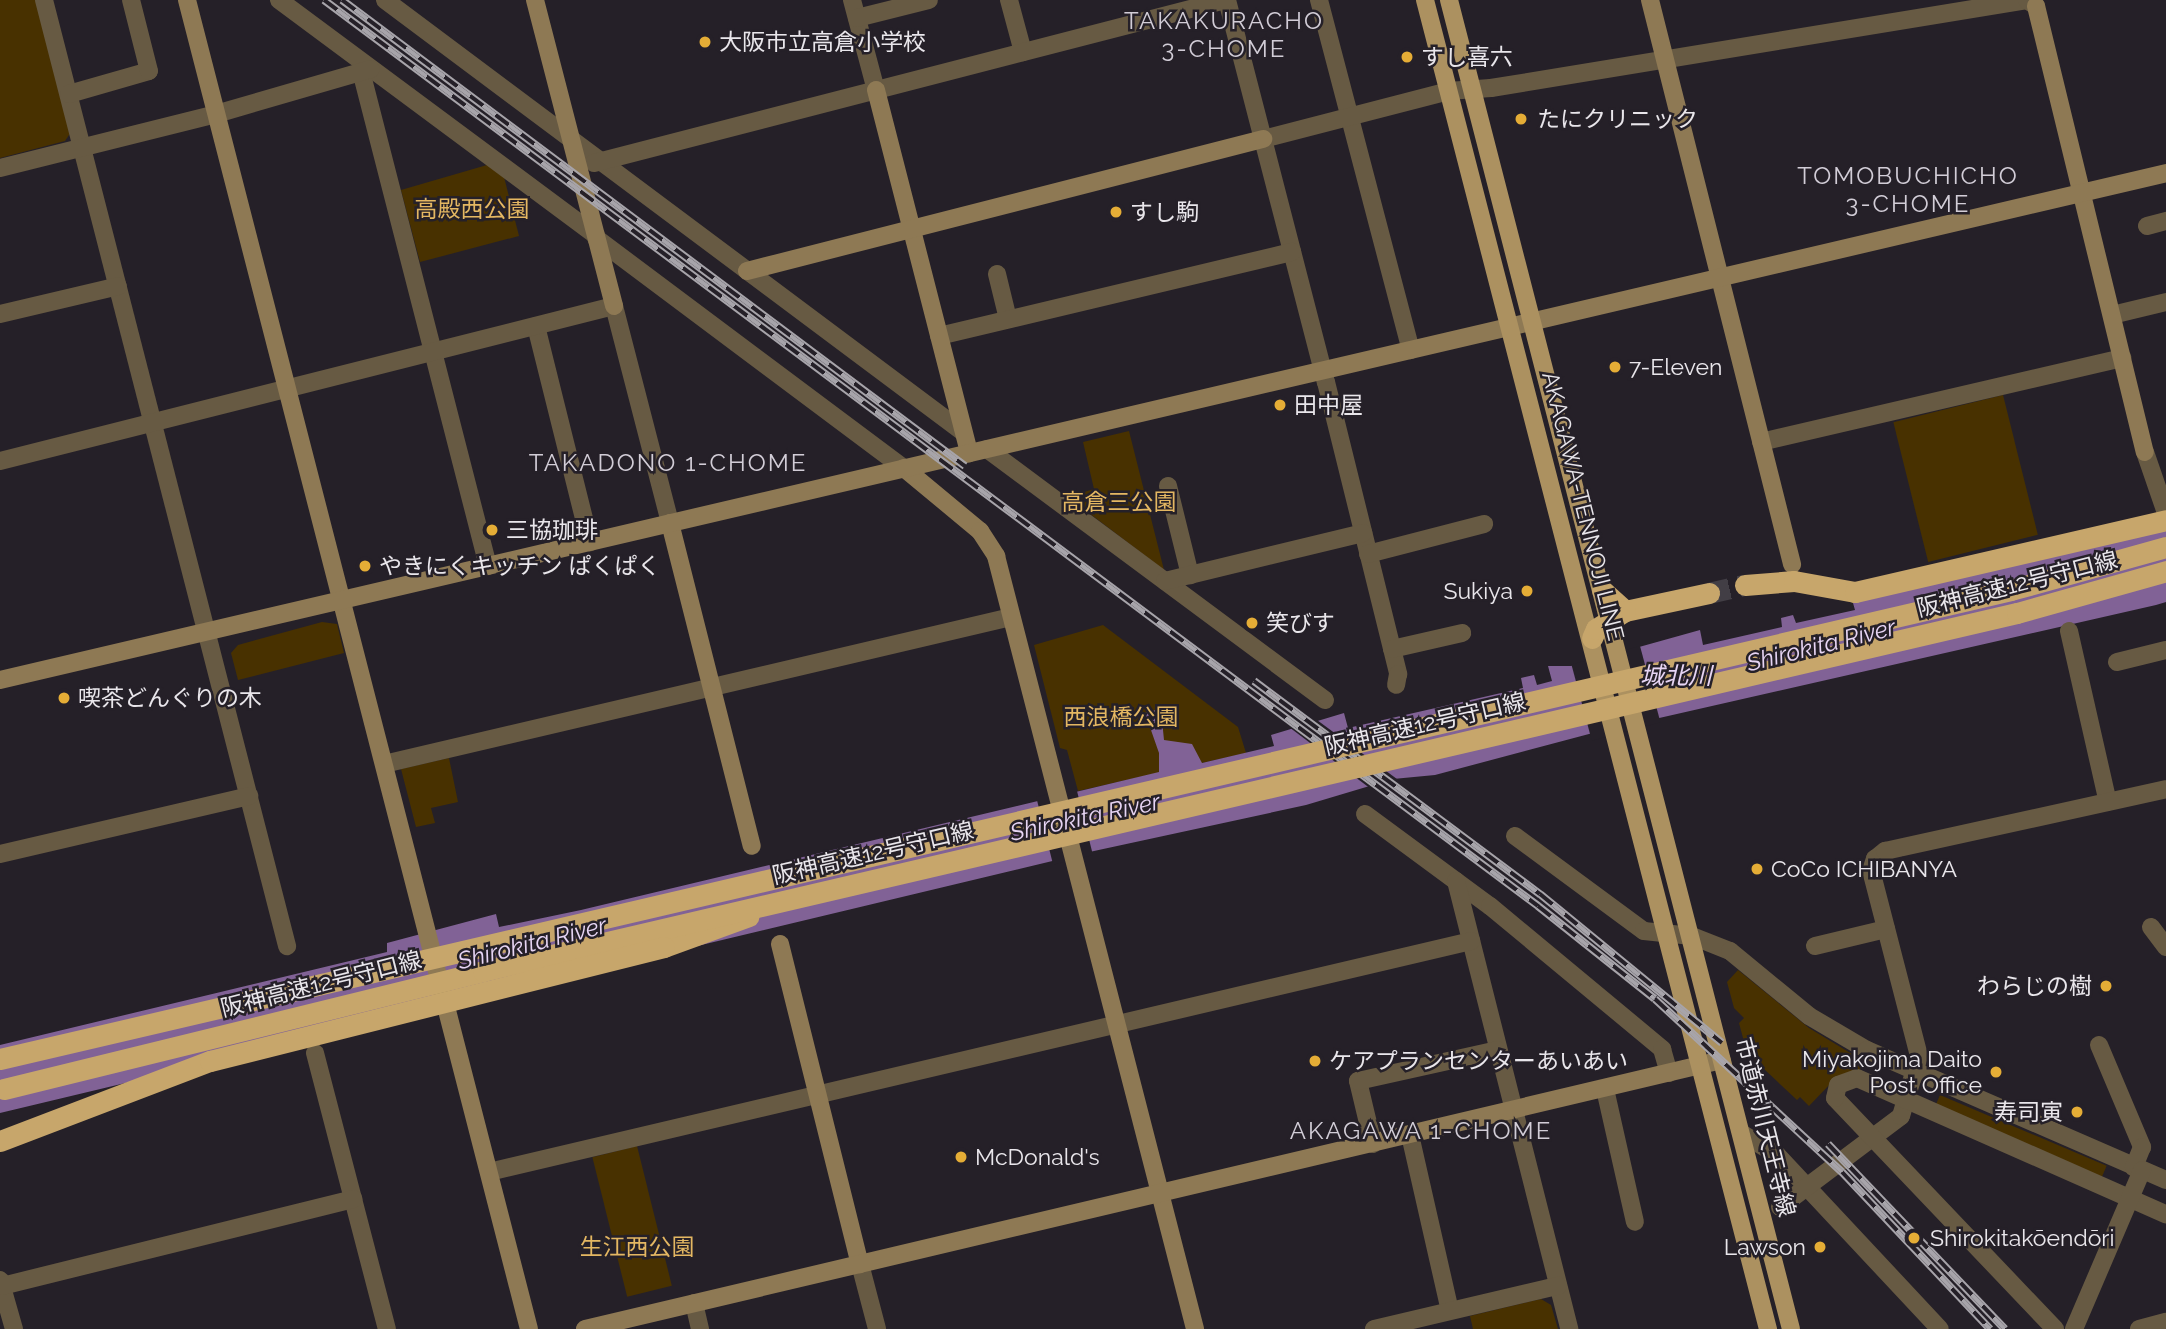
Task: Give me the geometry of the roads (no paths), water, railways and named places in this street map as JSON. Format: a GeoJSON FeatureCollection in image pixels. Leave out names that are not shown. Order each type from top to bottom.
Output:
{"type":"FeatureCollection","features":[{"type":"Feature","properties":{"kind":"highway"},"geometry":{"type":"LineString","coordinates":[[1745,585],[1794,581],[1835,591],[1874,589],[2165,512]]}},
{"type":"Feature","properties":{"kind":"highway","name":"阪神高速12号守口線"},"geometry":{"type":"LineString","coordinates":[[0,1059],[2011,590],[2166,547]]}},
{"type":"Feature","properties":{"kind":"highway","name":"阪神高速12号守口線"},"geometry":{"type":"LineString","coordinates":[[0,1090],[810,894],[2029,610],[2166,571]]}},
{"type":"Feature","properties":{"kind":"highway"},"geometry":{"type":"LineString","coordinates":[[1602,590],[1616,621]]}},
{"type":"Feature","properties":{"kind":"highway"},"geometry":{"type":"LineString","coordinates":[[1592,638],[1616,621],[1709,593]]}},
{"type":"Feature","properties":{"kind":"highway"},"geometry":{"type":"LineString","coordinates":[[0,1141],[58,1123],[167,1074],[596,967],[810,894]]}},
{"type":"Feature","properties":{"kind":"main road","name":"AKAGAWA-TENNOJI LINE"},"geometry":{"type":"LineString","coordinates":[[1425,0],[1500,296],[1512,326],[1550,489],[1592,638],[1702,1066]]}},
{"type":"Feature","properties":{"kind":"main road","name":"AKAGAWA-TENNOJI LINE"},"geometry":{"type":"LineString","coordinates":[[1448,0],[1493,168],[1498,205],[1533,321],[1602,590]]}},
{"type":"Feature","properties":{"kind":"main road","name":"AKAGAWA-TENNOJI LINE"},"geometry":{"type":"LineString","coordinates":[[1616,621],[1642,744],[1692,936]]}},
{"type":"Feature","properties":{"kind":"main road","name":"市道赤川天王寺線"},"geometry":{"type":"LineString","coordinates":[[1692,936],[1791,1329]]}},
{"type":"Feature","properties":{"kind":"main road","name":"市道赤川天王寺線"},"geometry":{"type":"LineString","coordinates":[[1702,1066],[1768,1329]]}},
{"type":"Feature","properties":{"kind":"street"},"geometry":{"type":"LineString","coordinates":[[44,0],[287,946]]}},
{"type":"Feature","properties":{"kind":"street"},"geometry":{"type":"LineString","coordinates":[[69,94],[149,71],[131,0]]}},
{"type":"Feature","properties":{"kind":"street"},"geometry":{"type":"LineString","coordinates":[[187,0],[529,1329]]}},
{"type":"Feature","properties":{"kind":"street"},"geometry":{"type":"LineString","coordinates":[[279,0],[366,72],[596,236],[904,468],[986,538],[996,556],[1195,1329]]}},
{"type":"Feature","properties":{"kind":"street"},"geometry":{"type":"LineString","coordinates":[[385,0],[963,432]]}},
{"type":"Feature","properties":{"kind":"street"},"geometry":{"type":"LineString","coordinates":[[535,0],[752,846]]}},
{"type":"Feature","properties":{"kind":"street"},"geometry":{"type":"LineString","coordinates":[[852,0],[969,453]]}},
{"type":"Feature","properties":{"kind":"street"},"geometry":{"type":"LineString","coordinates":[[857,18],[929,0]]}},
{"type":"Feature","properties":{"kind":"street"},"geometry":{"type":"LineString","coordinates":[[1010,0],[1023,52]]}},
{"type":"Feature","properties":{"kind":"street"},"geometry":{"type":"LineString","coordinates":[[578,167],[1226,0],[1323,370],[1392,649],[1396,685]]}},
{"type":"Feature","properties":{"kind":"street"},"geometry":{"type":"LineString","coordinates":[[1319,0],[1410,350]]}},
{"type":"Feature","properties":{"kind":"street"},"geometry":{"type":"LineString","coordinates":[[1650,0],[1792,564]]}},
{"type":"Feature","properties":{"kind":"street"},"geometry":{"type":"LineString","coordinates":[[747,271],[1448,91],[1472,91],[2027,0],[2036,6],[2145,452],[2165,512]]}},
{"type":"Feature","properties":{"kind":"street"},"geometry":{"type":"LineString","coordinates":[[0,168],[216,114],[366,72]]}},
{"type":"Feature","properties":{"kind":"street"},"geometry":{"type":"LineString","coordinates":[[366,72],[488,566]]}},
{"type":"Feature","properties":{"kind":"street"},"geometry":{"type":"LineString","coordinates":[[0,680],[2166,173]]}},
{"type":"Feature","properties":{"kind":"street"},"geometry":{"type":"LineString","coordinates":[[2147,226],[2166,222]]}},
{"type":"Feature","properties":{"kind":"street"},"geometry":{"type":"LineString","coordinates":[[939,335],[1292,252]]}},
{"type":"Feature","properties":{"kind":"street"},"geometry":{"type":"LineString","coordinates":[[997,274],[1008,319]]}},
{"type":"Feature","properties":{"kind":"street"},"geometry":{"type":"LineString","coordinates":[[0,314],[118,286]]}},
{"type":"Feature","properties":{"kind":"street"},"geometry":{"type":"LineString","coordinates":[[2112,315],[2166,302]]}},
{"type":"Feature","properties":{"kind":"street"},"geometry":{"type":"LineString","coordinates":[[0,461],[614,306]]}},
{"type":"Feature","properties":{"kind":"street"},"geometry":{"type":"LineString","coordinates":[[536,326],[590,542]]}},
{"type":"Feature","properties":{"kind":"street"},"geometry":{"type":"LineString","coordinates":[[1761,442],[2122,358]]}},
{"type":"Feature","properties":{"kind":"street"},"geometry":{"type":"LineString","coordinates":[[987,449],[1325,701]]}},
{"type":"Feature","properties":{"kind":"street"},"geometry":{"type":"LineString","coordinates":[[1168,486],[1190,575]]}},
{"type":"Feature","properties":{"kind":"street"},"geometry":{"type":"LineString","coordinates":[[1368,554],[1484,524]]}},
{"type":"Feature","properties":{"kind":"street"},"geometry":{"type":"LineString","coordinates":[[1165,581],[1363,533]]}},
{"type":"Feature","properties":{"kind":"street"},"geometry":{"type":"LineString","coordinates":[[384,764],[1011,617]]}},
{"type":"Feature","properties":{"kind":"street"},"geometry":{"type":"LineString","coordinates":[[2068,631],[2108,802]]}},
{"type":"Feature","properties":{"kind":"street"},"geometry":{"type":"LineString","coordinates":[[1392,649],[1462,633]]}},
{"type":"Feature","properties":{"kind":"street"},"geometry":{"type":"LineString","coordinates":[[2117,662],[2166,650]]}},
{"type":"Feature","properties":{"kind":"street"},"geometry":{"type":"LineString","coordinates":[[1780,1207],[1809,1188],[1901,1116],[1919,1056],[1871,871],[1875,859],[1885,851],[2166,789]]}},
{"type":"Feature","properties":{"kind":"street"},"geometry":{"type":"LineString","coordinates":[[0,854],[249,796]]}},
{"type":"Feature","properties":{"kind":"street"},"geometry":{"type":"LineString","coordinates":[[1365,814],[1456,881],[1662,1049],[1669,1073]]}},
{"type":"Feature","properties":{"kind":"street"},"geometry":{"type":"LineString","coordinates":[[1515,836],[1644,931],[1692,936],[1730,951],[1809,1016],[1914,1073],[2166,1180]]}},
{"type":"Feature","properties":{"kind":"street"},"geometry":{"type":"LineString","coordinates":[[1456,881],[1569,1329]]}},
{"type":"Feature","properties":{"kind":"street"},"geometry":{"type":"LineString","coordinates":[[2151,928],[2166,947]]}},
{"type":"Feature","properties":{"kind":"street"},"geometry":{"type":"LineString","coordinates":[[1815,946],[1886,929]]}},
{"type":"Feature","properties":{"kind":"street"},"geometry":{"type":"LineString","coordinates":[[489,1172],[1471,941]]}},
{"type":"Feature","properties":{"kind":"street"},"geometry":{"type":"LineString","coordinates":[[780,944],[877,1329]]}},
{"type":"Feature","properties":{"kind":"street"},"geometry":{"type":"LineString","coordinates":[[2074,1329],[2130,1198],[2142,1147],[2099,1045]]}},
{"type":"Feature","properties":{"kind":"street"},"geometry":{"type":"LineString","coordinates":[[1373,1144],[1358,1081],[1498,1050]]}},
{"type":"Feature","properties":{"kind":"street"},"geometry":{"type":"LineString","coordinates":[[315,1053],[387,1329]]}},
{"type":"Feature","properties":{"kind":"street"},"geometry":{"type":"LineString","coordinates":[[585,1329],[1722,1060]]}},
{"type":"Feature","properties":{"kind":"street"},"geometry":{"type":"LineString","coordinates":[[2055,1329],[1835,1098],[1838,1085],[1857,1078],[1905,1102],[2166,1214]]}},
{"type":"Feature","properties":{"kind":"street"},"geometry":{"type":"LineString","coordinates":[[1605,1089],[1635,1222]]}},
{"type":"Feature","properties":{"kind":"street"},"geometry":{"type":"LineString","coordinates":[[1741,1133],[1777,1155],[1940,1329]]}},
{"type":"Feature","properties":{"kind":"street"},"geometry":{"type":"LineString","coordinates":[[1410,1135],[1446,1318]]}},
{"type":"Feature","properties":{"kind":"street"},"geometry":{"type":"LineString","coordinates":[[14,1329],[1,1283],[354,1199]]}},
{"type":"Feature","properties":{"kind":"street"},"geometry":{"type":"LineString","coordinates":[[1374,1329],[1446,1318],[1558,1286]]}},
{"type":"Feature","properties":{"kind":"street"},"geometry":{"type":"LineString","coordinates":[[694,1303],[700,1329]]}},
{"type":"Feature","properties":{"kind":"street"},"geometry":{"type":"LineString","coordinates":[[2138,1329],[2166,1322]]}},
{"type":"Feature","properties":{"kind":"water","name":"城北川"},"geometry":{"type":"Polygon","coordinates":[[[2166,522],[2166,602],[2156,605],[1589,734],[1435,775],[1393,779],[1306,805],[1094,851],[0,1113],[0,1045],[387,952],[387,943],[496,914],[499,927],[581,910],[1159,772],[1159,753],[1145,713],[1167,707],[1169,718],[1162,720],[1164,740],[1192,744],[1202,763],[1274,746],[1271,735],[1344,713],[1348,728],[1523,688],[1521,678],[1534,675],[1537,685],[1552,681],[1548,666],[1571,666],[1700,630],[1703,645],[1782,627],[1781,618],[1793,615],[1796,623],[1855,610],[1851,596],[2166,522]]]}},
{"type":"Feature","properties":{"kind":"tunnel"},"geometry":{"type":"LineString","coordinates":[[1709,593],[1745,585]]}},
{"type":"Feature","properties":{"kind":"railway"},"geometry":{"type":"LineString","coordinates":[[324,0],[1538,906],[1655,999],[1842,1172],[1990,1329]]}},
{"type":"Feature","properties":{"kind":"railway"},"geometry":{"type":"LineString","coordinates":[[342,0],[965,466]]}},
{"type":"Feature","properties":{"kind":"railway"},"geometry":{"type":"LineString","coordinates":[[1254,681],[1540,894],[1722,1043]]}},
{"type":"Feature","properties":{"kind":"railway"},"geometry":{"type":"LineString","coordinates":[[1828,1144],[2005,1329]]}},
{"type":"Feature","properties":{"kind":"place","name":"大阪市立高倉小学校"},"geometry":{"type":"Point","coordinates":[705,42]}},
{"type":"Feature","properties":{"kind":"place","name":"すし喜六"},"geometry":{"type":"Point","coordinates":[1407,57]}},
{"type":"Feature","properties":{"kind":"place","name":"たにクリニック"},"geometry":{"type":"Point","coordinates":[1521,119]}},
{"type":"Feature","properties":{"kind":"place","name":"すし駒"},"geometry":{"type":"Point","coordinates":[1116,212]}},
{"type":"Feature","properties":{"kind":"place","name":"7-Eleven"},"geometry":{"type":"Point","coordinates":[1615,367]}},
{"type":"Feature","properties":{"kind":"place","name":"田中屋"},"geometry":{"type":"Point","coordinates":[1280,405]}},
{"type":"Feature","properties":{"kind":"place","name":"三協珈琲"},"geometry":{"type":"Point","coordinates":[492,530]}},
{"type":"Feature","properties":{"kind":"place","name":"やきにくキッチン ぱくぱく"},"geometry":{"type":"Point","coordinates":[365,566]}},
{"type":"Feature","properties":{"kind":"place","name":"Sukiya"},"geometry":{"type":"Point","coordinates":[1527,591]}},
{"type":"Feature","properties":{"kind":"place","name":"笑びす"},"geometry":{"type":"Point","coordinates":[1252,623]}},
{"type":"Feature","properties":{"kind":"place","name":"喫茶どんぐりの木"},"geometry":{"type":"Point","coordinates":[64,698]}},
{"type":"Feature","properties":{"kind":"place","name":"CoCo ICHIBANYA"},"geometry":{"type":"Point","coordinates":[1757,869]}},
{"type":"Feature","properties":{"kind":"place","name":"わらじの樹"},"geometry":{"type":"Point","coordinates":[2106,986]}},
{"type":"Feature","properties":{"kind":"place","name":"ケアプランセンターあいあい"},"geometry":{"type":"Point","coordinates":[1315,1061]}},
{"type":"Feature","properties":{"kind":"place","name":"Miyakojima Daito Post Office"},"geometry":{"type":"Point","coordinates":[1996,1072]}},
{"type":"Feature","properties":{"kind":"place","name":"寿司寅"},"geometry":{"type":"Point","coordinates":[2077,1112]}},
{"type":"Feature","properties":{"kind":"place","name":"McDonald's"},"geometry":{"type":"Point","coordinates":[961,1157]}},
{"type":"Feature","properties":{"kind":"place","name":"Shirokitakōendōri"},"geometry":{"type":"Point","coordinates":[1914,1238]}},
{"type":"Feature","properties":{"kind":"place","name":"Lawson"},"geometry":{"type":"Point","coordinates":[1820,1247]}},
{"type":"Feature","properties":{"kind":"district","name":"TAKAKURACHO 3-CHOME"},"geometry":{"type":"Point","coordinates":[1224,35]}},
{"type":"Feature","properties":{"kind":"district","name":"TOMOBUCHICHO 3-CHOME"},"geometry":{"type":"Point","coordinates":[1908,190]}},
{"type":"Feature","properties":{"kind":"district","name":"TAKADONO 1-CHOME"},"geometry":{"type":"Point","coordinates":[668,463]}},
{"type":"Feature","properties":{"kind":"district","name":"AKAGAWA 1-CHOME"},"geometry":{"type":"Point","coordinates":[1421,1131]}},
{"type":"Feature","properties":{"kind":"park label","name":"高殿西公園"},"geometry":{"type":"Point","coordinates":[472,209]}},
{"type":"Feature","properties":{"kind":"park label","name":"高倉三公園"},"geometry":{"type":"Point","coordinates":[1119,502]}},
{"type":"Feature","properties":{"kind":"park label","name":"西浪橋公園"},"geometry":{"type":"Point","coordinates":[1121,717]}},
{"type":"Feature","properties":{"kind":"park label","name":"生江西公園"},"geometry":{"type":"Point","coordinates":[637,1247]}},
{"type":"Feature","properties":{"kind":"water label","name":"Shirokita River"},"geometry":{"type":"Point","coordinates":[1821,645]}},
{"type":"Feature","properties":{"kind":"water label","name":"Shirokita River"},"geometry":{"type":"Point","coordinates":[1085,817]}},
{"type":"Feature","properties":{"kind":"water label","name":"Shirokita River"},"geometry":{"type":"Point","coordinates":[532,943]}}]}
